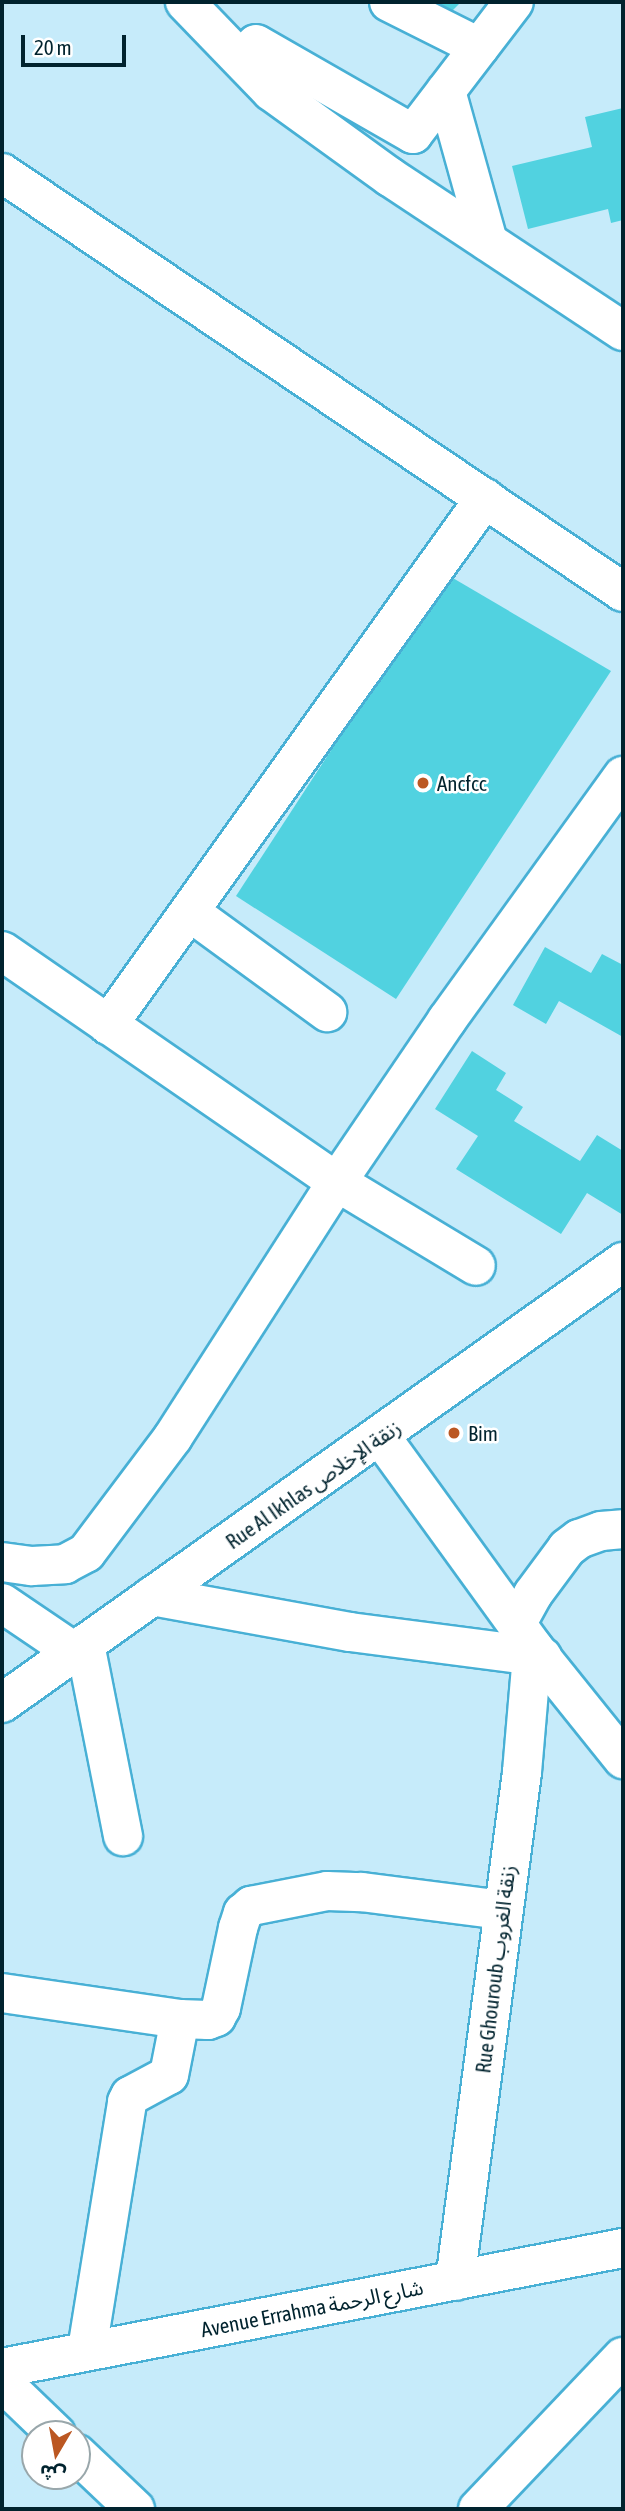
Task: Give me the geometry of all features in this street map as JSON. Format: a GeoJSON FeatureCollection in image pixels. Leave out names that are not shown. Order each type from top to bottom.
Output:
{"type":"FeatureCollection","features":[{"type":"Feature","properties":{"kind":"street"},"geometry":{"type":"LineString","coordinates":[[185,2],[245,60],[271,91],[390,177],[623,331]]}},
{"type":"Feature","properties":{"kind":"street"},"geometry":{"type":"LineString","coordinates":[[389,2],[479,47]]}},
{"type":"Feature","properties":{"kind":"street"},"geometry":{"type":"LineString","coordinates":[[245,60],[256,44],[414,134],[514,2]]}},
{"type":"Feature","properties":{"kind":"street"},"geometry":{"type":"LineString","coordinates":[[446,91],[488,241]]}},
{"type":"Feature","properties":{"kind":"street"},"geometry":{"type":"LineString","coordinates":[[2,173],[623,592]]}},
{"type":"Feature","properties":{"kind":"street"},"geometry":{"type":"LineString","coordinates":[[108,1025],[485,498]]}},
{"type":"Feature","properties":{"kind":"street"},"geometry":{"type":"LineString","coordinates":[[2,1562],[32,1566],[65,1564],[86,1553],[173,1437],[337,1182],[447,1020],[623,776]]}},
{"type":"Feature","properties":{"kind":"street"},"geometry":{"type":"LineString","coordinates":[[190,912],[327,1012]]}},
{"type":"Feature","properties":{"kind":"street"},"geometry":{"type":"LineString","coordinates":[[2,951],[337,1182],[476,1266]]}},
{"type":"Feature","properties":{"kind":"street","name":"Rue Al Ikhlas زنقة الإخلاص"},"geometry":{"type":"LineString","coordinates":[[2,1703],[619,1272]]}},
{"type":"Feature","properties":{"kind":"street"},"geometry":{"type":"LineString","coordinates":[[381,1437],[530,1645],[623,1759]]}},
{"type":"Feature","properties":{"kind":"street","name":"Rue Ghouroub زنقة الغروب"},"geometry":{"type":"LineString","coordinates":[[455,2281],[524,1759],[530,1645],[568,1548],[579,1539],[601,1531],[623,1529]]}},
{"type":"Feature","properties":{"kind":"street"},"geometry":{"type":"LineString","coordinates":[[152,1597],[351,1632],[530,1645]]}},
{"type":"Feature","properties":{"kind":"street"},"geometry":{"type":"LineString","coordinates":[[2,1603],[79,1647],[123,1836]]}},
{"type":"Feature","properties":{"kind":"street"},"geometry":{"type":"LineString","coordinates":[[2,1993],[180,2020],[208,2020],[216,2017],[221,2008],[238,1927],[243,1913],[251,1906],[327,1891],[362,1892],[502,1910]]}},
{"type":"Feature","properties":{"kind":"street"},"geometry":{"type":"LineString","coordinates":[[87,2350],[127,2102],[130,2096],[169,2075],[180,2020]]}},
{"type":"Feature","properties":{"kind":"street","name":"Avenue Errahma شارع الرحمة"},"geometry":{"type":"LineString","coordinates":[[2,2368],[623,2248]]}},
{"type":"Feature","properties":{"kind":"street"},"geometry":{"type":"LineString","coordinates":[[478,2509],[623,2357]]}},
{"type":"Feature","properties":{"kind":"street"},"geometry":{"type":"LineString","coordinates":[[2,2382],[41,2420]]}},
{"type":"Feature","properties":{"kind":"street"},"geometry":{"type":"LineString","coordinates":[[91,2470],[123,2505]]}},
{"type":"Feature","properties":{"kind":"building"},"geometry":{"type":"Polygon","coordinates":[[[437,2],[461,2],[450,13],[437,2]]]}},
{"type":"Feature","properties":{"kind":"building"},"geometry":{"type":"Polygon","coordinates":[[[623,108],[623,220],[611,223],[608,209],[528,229],[512,166],[592,147],[585,117],[623,108]]]}},
{"type":"Feature","properties":{"kind":"building","name":"Ancfcc"},"geometry":{"type":"Polygon","coordinates":[[[446,574],[611,671],[396,999],[236,896],[446,574]]]}},
{"type":"Feature","properties":{"kind":"building"},"geometry":{"type":"Polygon","coordinates":[[[545,947],[591,973],[602,954],[623,965],[623,1037],[559,1001],[546,1024],[513,1005],[545,947]]]}},
{"type":"Feature","properties":{"kind":"building"},"geometry":{"type":"Polygon","coordinates":[[[472,1051],[506,1073],[496,1090],[523,1107],[514,1121],[580,1161],[597,1135],[623,1151],[623,1215],[587,1193],[561,1234],[456,1169],[478,1136],[435,1109],[472,1051]]]}},
{"type":"Feature","properties":{"kind":"place","name":"Ancfcc"},"geometry":{"type":"Point","coordinates":[423,783]}},
{"type":"Feature","properties":{"kind":"place","name":"Bim"},"geometry":{"type":"Point","coordinates":[454,1433]}}]}
